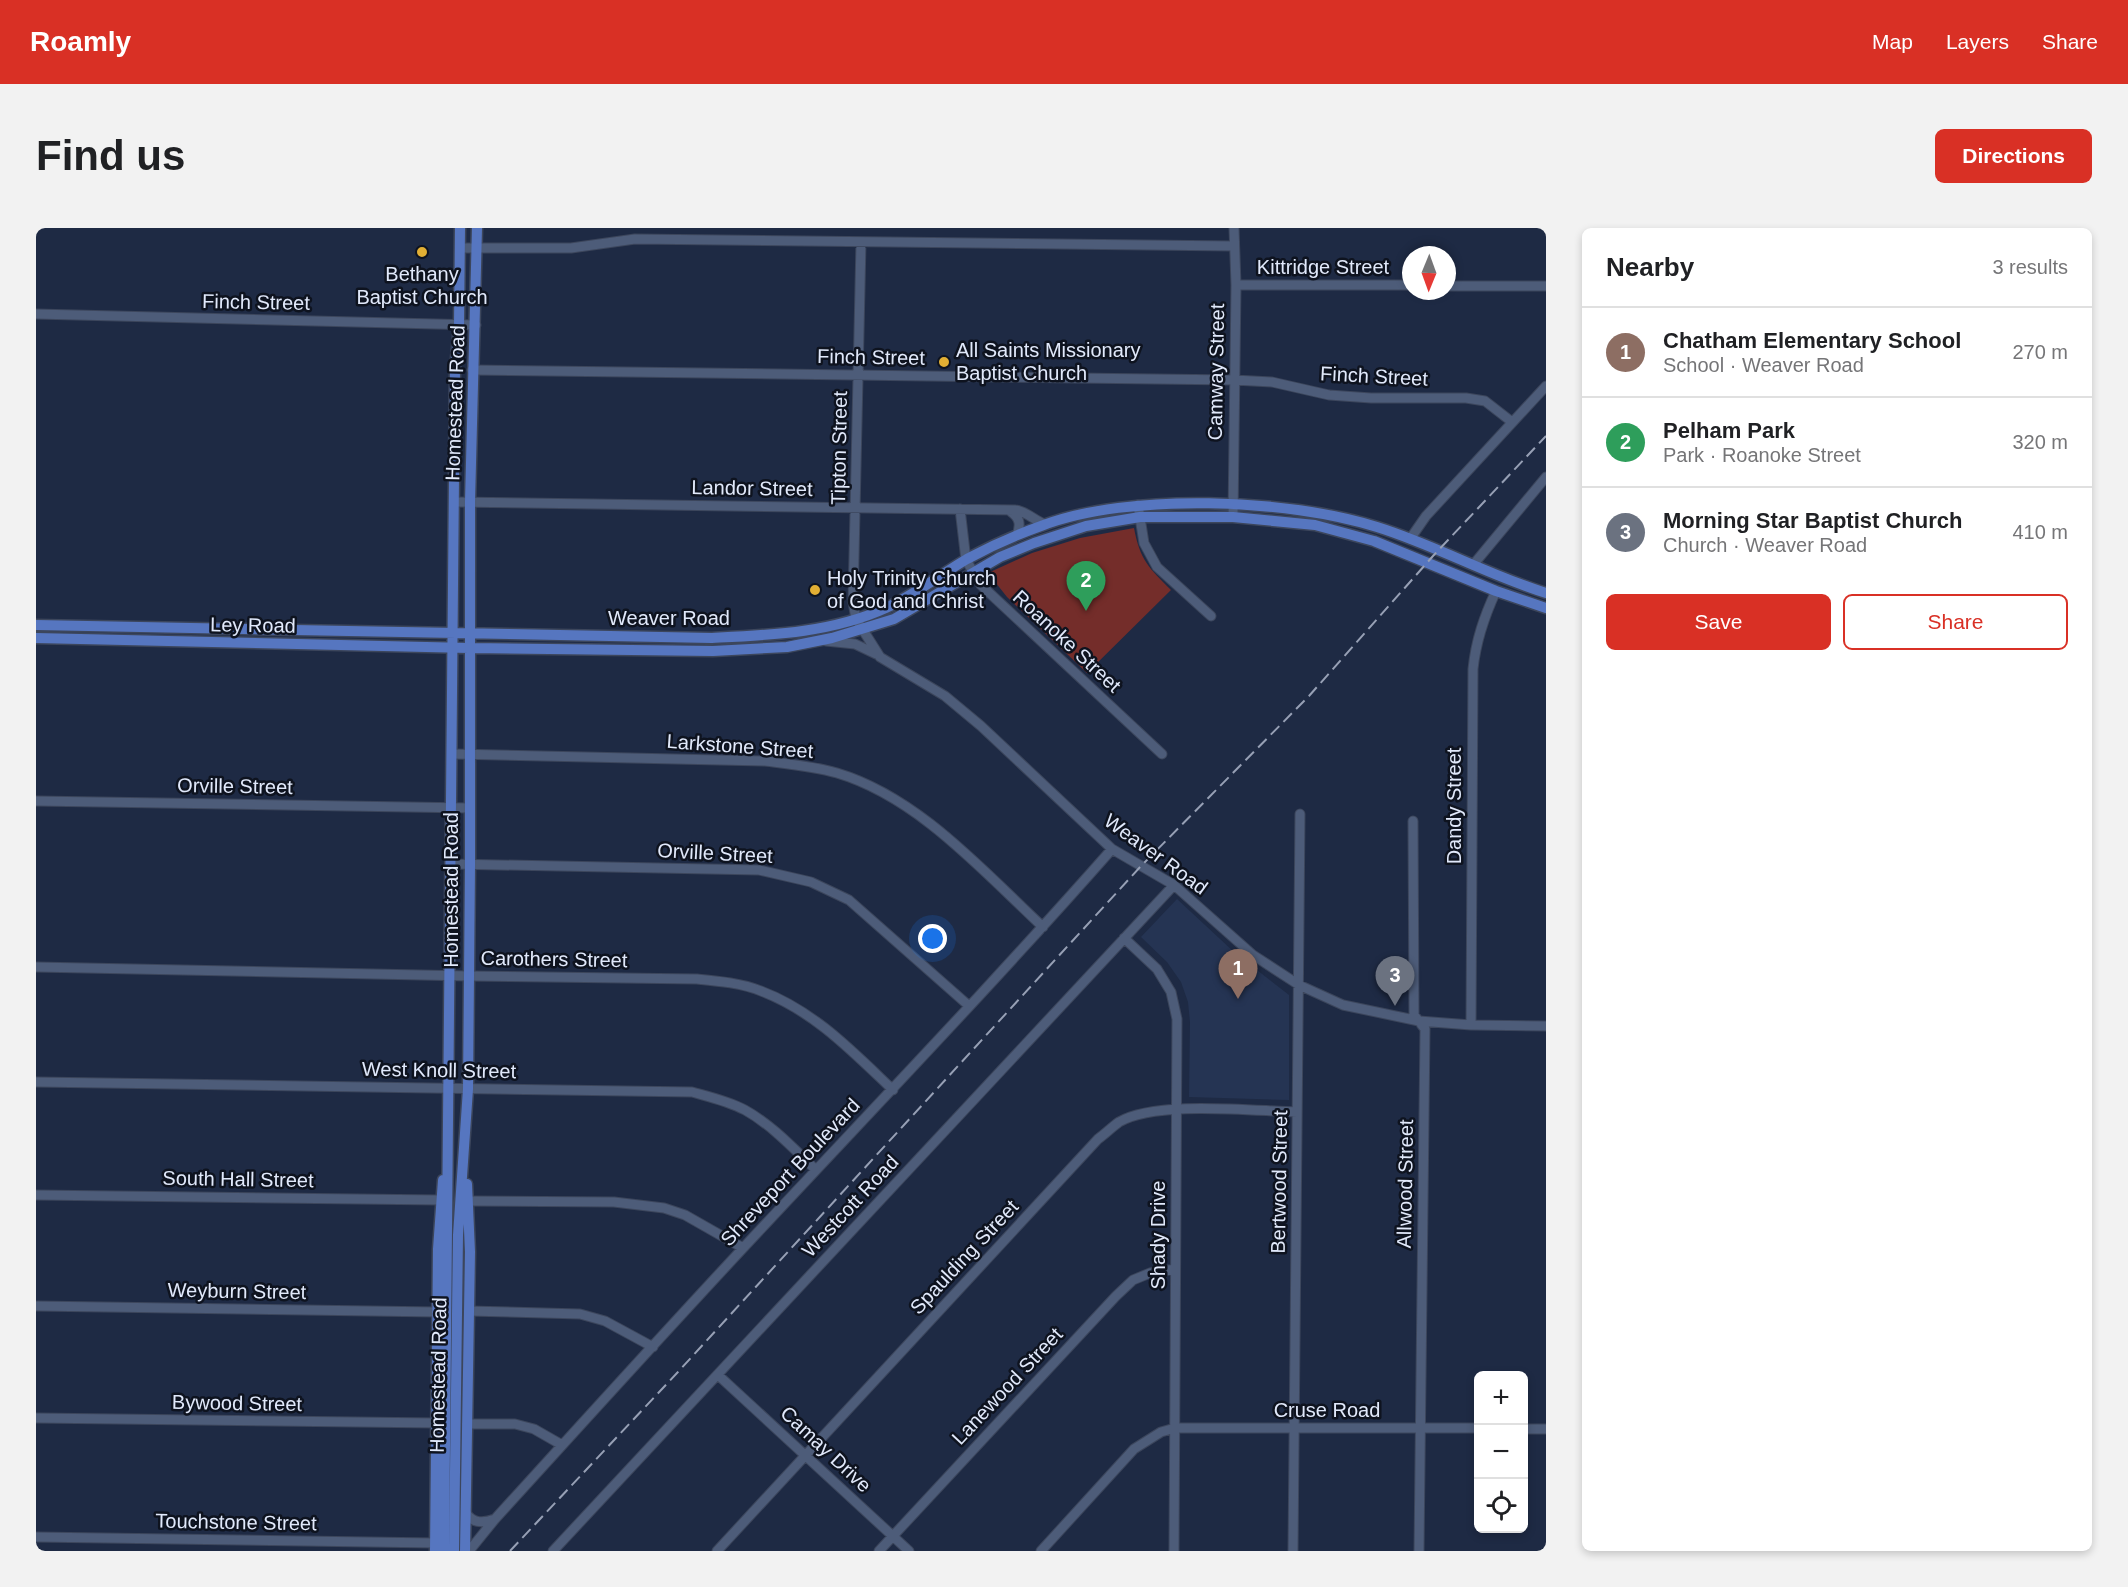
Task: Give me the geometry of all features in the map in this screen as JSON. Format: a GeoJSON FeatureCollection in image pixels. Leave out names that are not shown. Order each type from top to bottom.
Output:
{"type":"FeatureCollection","features":[{"type":"Feature","properties":{"kind":"main road","name":"Homestead Road"},"geometry":{"type":"LineString","coordinates":[[444,1551],[455,370],[459,325],[460,228]]}},
{"type":"Feature","properties":{"kind":"main road","name":"Homestead Road"},"geometry":{"type":"LineString","coordinates":[[454,1551],[446,1424],[468,1089],[470,502],[477,228]]}},
{"type":"Feature","properties":{"kind":"main road"},"geometry":{"type":"LineString","coordinates":[[859,624],[995,544],[1044,524],[1081,514],[1138,505],[1233,504],[1317,513],[1376,526],[1512,582],[1546,593]]}},
{"type":"Feature","properties":{"kind":"main road"},"geometry":{"type":"LineString","coordinates":[[859,624],[894,619],[1000,557],[1034,543],[1086,526],[1140,517],[1233,517],[1315,525],[1374,541],[1496,591],[1546,608]]}},
{"type":"Feature","properties":{"kind":"main road","name":"Weaver Road"},"geometry":{"type":"LineString","coordinates":[[469,633],[712,638],[786,634],[859,624]]}},
{"type":"Feature","properties":{"kind":"main road","name":"Weaver Road"},"geometry":{"type":"LineString","coordinates":[[469,648],[679,650],[787,647],[822,640],[859,624]]}},
{"type":"Feature","properties":{"kind":"main road","name":"Ley Road"},"geometry":{"type":"LineString","coordinates":[[36,625],[469,633]]}},
{"type":"Feature","properties":{"kind":"main road"},"geometry":{"type":"LineString","coordinates":[[125,627],[125,640]]}},
{"type":"Feature","properties":{"kind":"main road"},"geometry":{"type":"LineString","coordinates":[[207,642],[208,628]]}},
{"type":"Feature","properties":{"kind":"main road"},"geometry":{"type":"LineString","coordinates":[[294,644],[296,630]]}},
{"type":"Feature","properties":{"kind":"main road"},"geometry":{"type":"LineString","coordinates":[[679,650],[680,637]]}},
{"type":"Feature","properties":{"kind":"main road","name":"Ley Road"},"geometry":{"type":"LineString","coordinates":[[36,638],[469,648]]}},
{"type":"Feature","properties":{"kind":"main road"},"geometry":{"type":"LineString","coordinates":[[435,1547],[446,1424],[437,1312],[440,1200],[448,1144]]}},
{"type":"Feature","properties":{"kind":"main road"},"geometry":{"type":"LineString","coordinates":[[464,1145],[468,1201],[469,1311],[467,1551]]}},
{"type":"Feature","properties":{"kind":"street","name":"Camway Street"},"geometry":{"type":"LineString","coordinates":[[1233,517],[1236,285],[1234,228]]}},
{"type":"Feature","properties":{"kind":"street","name":"Kittridge Street"},"geometry":{"type":"LineString","coordinates":[[460,248],[571,248],[635,239],[1234,246]]}},
{"type":"Feature","properties":{"kind":"street","name":"Tipton Street"},"geometry":{"type":"LineString","coordinates":[[859,624],[853,602],[861,242]]}},
{"type":"Feature","properties":{"kind":"street","name":"Kittridge Street"},"geometry":{"type":"LineString","coordinates":[[1236,285],[1402,285]]}},
{"type":"Feature","properties":{"kind":"street"},"geometry":{"type":"LineString","coordinates":[[1456,285],[1546,286]]}},
{"type":"Feature","properties":{"kind":"street","name":"Finch Street"},"geometry":{"type":"LineString","coordinates":[[36,314],[476,325]]}},
{"type":"Feature","properties":{"kind":"street","name":"Finch Street"},"geometry":{"type":"LineString","coordinates":[[472,370],[1233,380],[1272,382],[1329,395],[1371,398],[1466,398],[1485,401],[1512,422]]}},
{"type":"Feature","properties":{"kind":"street"},"geometry":{"type":"LineString","coordinates":[[1410,539],[1426,516],[1546,386]]}},
{"type":"Feature","properties":{"kind":"street"},"geometry":{"type":"LineString","coordinates":[[1473,566],[1546,477]]}},
{"type":"Feature","properties":{"kind":"street","name":"Landor Street"},"geometry":{"type":"LineString","coordinates":[[455,502],[1023,511],[1032,519],[1044,524]]}},
{"type":"Feature","properties":{"kind":"street"},"geometry":{"type":"LineString","coordinates":[[1138,505],[1144,543],[1157,567],[1211,616]]}},
{"type":"Feature","properties":{"kind":"street","name":"Roanoke Street"},"geometry":{"type":"LineString","coordinates":[[960,509],[966,560],[981,585],[1162,754]]}},
{"type":"Feature","properties":{"kind":"street"},"geometry":{"type":"LineString","coordinates":[[1010,511],[1017,516],[1020,522],[1017,535]]}},
{"type":"Feature","properties":{"kind":"street","name":"Dandy Street"},"geometry":{"type":"LineString","coordinates":[[1471,1025],[1473,669],[1476,641],[1496,591]]}},
{"type":"Feature","properties":{"kind":"street","name":"Weaver Road"},"geometry":{"type":"LineString","coordinates":[[859,624],[880,657],[945,696],[981,726],[1112,849],[1174,885],[1253,955],[1299,985],[1343,1005],[1419,1021],[1471,1025],[1546,1026]]}},
{"type":"Feature","properties":{"kind":"street"},"geometry":{"type":"LineString","coordinates":[[822,640],[855,644],[880,657]]}},
{"type":"Feature","properties":{"kind":"street","name":"Larkstone Street"},"geometry":{"type":"LineString","coordinates":[[453,754],[765,761],[813,766],[839,773],[869,785],[900,802],[926,821],[1043,927]]}},
{"type":"Feature","properties":{"kind":"street","name":"Orville Street"},"geometry":{"type":"LineString","coordinates":[[36,801],[470,808]]}},
{"type":"Feature","properties":{"kind":"street","name":"Bertwood Street"},"geometry":{"type":"LineString","coordinates":[[1293,1551],[1300,814]]}},
{"type":"Feature","properties":{"kind":"street","name":"Allwood Street"},"geometry":{"type":"LineString","coordinates":[[1413,821],[1414,1015],[1425,1029],[1419,1551]]}},
{"type":"Feature","properties":{"kind":"street","name":"Shreveport Boulevard"},"geometry":{"type":"LineString","coordinates":[[467,1551],[743,1248],[1043,927],[1112,849]]}},
{"type":"Feature","properties":{"kind":"street","name":"Orville Street"},"geometry":{"type":"LineString","coordinates":[[451,864],[759,870],[811,882],[849,900],[968,1005]]}},
{"type":"Feature","properties":{"kind":"street","name":"Westcott Road"},"geometry":{"type":"LineString","coordinates":[[553,1551],[1174,885]]}},
{"type":"Feature","properties":{"kind":"street","name":"Shady Drive"},"geometry":{"type":"LineString","coordinates":[[1124,938],[1156,969],[1172,992],[1177,1018],[1174,1551]]}},
{"type":"Feature","properties":{"kind":"street","name":"Carothers Street"},"geometry":{"type":"LineString","coordinates":[[36,967],[698,979],[725,982],[759,990],[801,1009],[843,1041],[893,1090]]}},
{"type":"Feature","properties":{"kind":"street","name":"West Knoll Street"},"geometry":{"type":"LineString","coordinates":[[36,1082],[692,1092],[724,1101],[746,1111],[780,1135],[816,1170]]}},
{"type":"Feature","properties":{"kind":"street","name":"Spaulding Street"},"geometry":{"type":"LineString","coordinates":[[717,1551],[1098,1139],[1121,1121],[1152,1111],[1177,1109],[1297,1112]]}},
{"type":"Feature","properties":{"kind":"street","name":"South Hall Street"},"geometry":{"type":"LineString","coordinates":[[36,1195],[440,1200]]}},
{"type":"Feature","properties":{"kind":"street"},"geometry":{"type":"LineString","coordinates":[[468,1201],[614,1202],[664,1208],[685,1215],[743,1248]]}},
{"type":"Feature","properties":{"kind":"street","name":"Lanewood Street"},"geometry":{"type":"LineString","coordinates":[[879,1551],[1133,1280],[1150,1273],[1175,1269]]}},
{"type":"Feature","properties":{"kind":"street","name":"Weyburn Street"},"geometry":{"type":"LineString","coordinates":[[36,1306],[437,1312]]}},
{"type":"Feature","properties":{"kind":"street"},"geometry":{"type":"LineString","coordinates":[[469,1311],[580,1314],[605,1321],[653,1347]]}},
{"type":"Feature","properties":{"kind":"street","name":"Camay Drive"},"geometry":{"type":"LineString","coordinates":[[718,1375],[909,1551]]}},
{"type":"Feature","properties":{"kind":"street","name":"Bywood Street"},"geometry":{"type":"LineString","coordinates":[[36,1418],[446,1424]]}},
{"type":"Feature","properties":{"kind":"street"},"geometry":{"type":"LineString","coordinates":[[467,1424],[515,1424],[534,1429],[562,1445]]}},
{"type":"Feature","properties":{"kind":"street"},"geometry":{"type":"LineString","coordinates":[[1041,1551],[1134,1449],[1161,1432],[1175,1428]]}},
{"type":"Feature","properties":{"kind":"street","name":"Cruse Road"},"geometry":{"type":"LineString","coordinates":[[1175,1428],[1474,1428]]}},
{"type":"Feature","properties":{"kind":"street"},"geometry":{"type":"LineString","coordinates":[[1528,1429],[1546,1429]]}},
{"type":"Feature","properties":{"kind":"street"},"geometry":{"type":"LineString","coordinates":[[466,1513],[472,1520],[482,1523],[495,1519]]}},
{"type":"Feature","properties":{"kind":"street","name":"Touchstone Street"},"geometry":{"type":"LineString","coordinates":[[36,1537],[435,1547]]}},
{"type":"Feature","properties":{"kind":"shaded area"},"geometry":{"type":"Polygon","coordinates":[[[1134,528],[1146,563],[1171,590],[1087,673],[1007,597],[988,573],[1032,553],[1080,538],[1134,528]]]}},
{"type":"Feature","properties":{"kind":"shaded area"},"geometry":{"type":"Polygon","coordinates":[[[1177,899],[1234,952],[1289,995],[1289,1100],[1189,1097],[1188,1002],[1181,982],[1167,962],[1141,937],[1177,899]]]}},
{"type":"Feature","properties":{"kind":"railway"},"geometry":{"type":"LineString","coordinates":[[510,1551],[677,1373],[1141,866],[1309,696],[1433,556],[1546,436]]}},
{"type":"Feature","properties":{"kind":"place","name":"Bethany Baptist Church"},"geometry":{"type":"Point","coordinates":[422,252]}},
{"type":"Feature","properties":{"kind":"place","name":"All Saints Missionary Baptist Church"},"geometry":{"type":"Point","coordinates":[944,362]}},
{"type":"Feature","properties":{"kind":"place","name":"Holy Trinity Church of God and Christ"},"geometry":{"type":"Point","coordinates":[815,590]}},
{"type":"Feature","properties":{"kind":"place","name":"Pelham Park"},"geometry":{"type":"Point","coordinates":[1086,611]}},
{"type":"Feature","properties":{"kind":"place","name":"Chatham Elementary School"},"geometry":{"type":"Point","coordinates":[1238,999]}},
{"type":"Feature","properties":{"kind":"place","name":"Morning Star Baptist Church"},"geometry":{"type":"Point","coordinates":[1395,1006]}}]}
